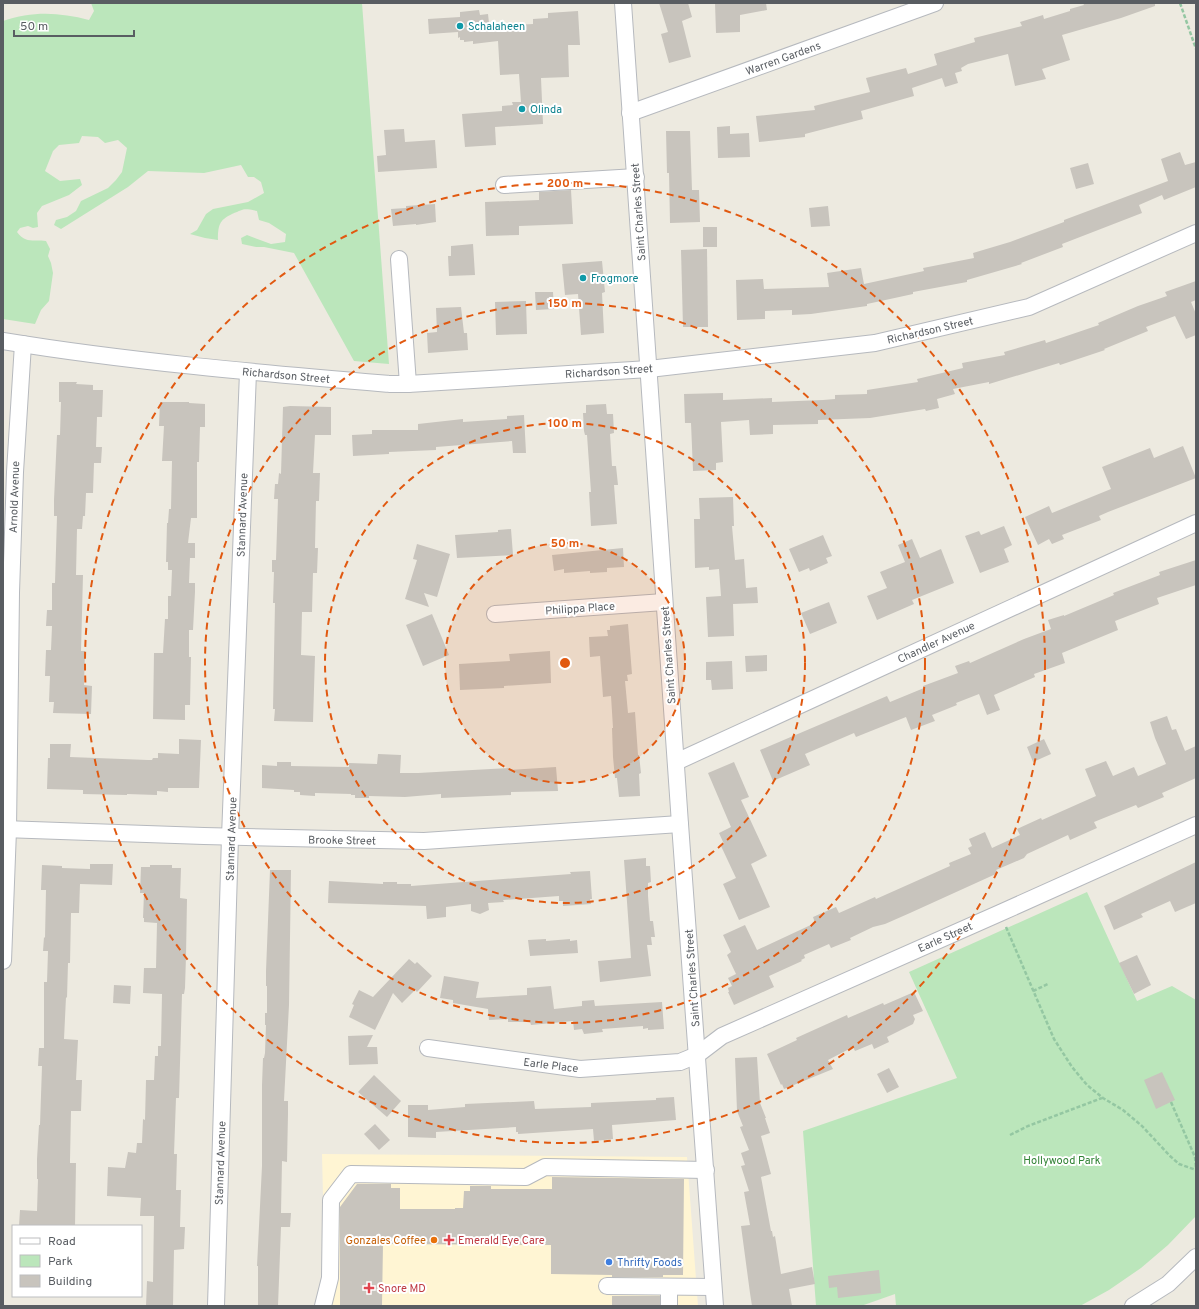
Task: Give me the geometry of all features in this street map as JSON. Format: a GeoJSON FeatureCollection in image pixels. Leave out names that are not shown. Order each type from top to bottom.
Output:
{"type":"FeatureCollection","features":[{"type":"Feature","properties":{"kind":"street","name":"Saint Charles Street"},"geometry":{"type":"LineString","coordinates":[[624,3],[630,113],[636,177],[664,602],[715,1306]]}},
{"type":"Feature","properties":{"kind":"street","name":"Warren Gardens"},"geometry":{"type":"LineString","coordinates":[[630,113],[935,3]]}},
{"type":"Feature","properties":{"kind":"street"},"geometry":{"type":"LineString","coordinates":[[504,185],[636,177]]}},
{"type":"Feature","properties":{"kind":"street","name":"Richardson Street"},"geometry":{"type":"LineString","coordinates":[[3,341],[139,360],[248,372],[390,384],[649,368],[875,343],[1029,307],[1196,233]]}},
{"type":"Feature","properties":{"kind":"street"},"geometry":{"type":"LineString","coordinates":[[399,259],[408,384]]}},
{"type":"Feature","properties":{"kind":"street","name":"Arnold Avenue"},"geometry":{"type":"LineString","coordinates":[[3,961],[7,593],[23,344]]}},
{"type":"Feature","properties":{"kind":"street","name":"Stannard Avenue"},"geometry":{"type":"LineString","coordinates":[[216,1306],[230,837],[248,372]]}},
{"type":"Feature","properties":{"kind":"street","name":"Chandler Avenue"},"geometry":{"type":"LineString","coordinates":[[676,762],[1196,523]]}},
{"type":"Feature","properties":{"kind":"street","name":"Philippa Place"},"geometry":{"type":"LineString","coordinates":[[495,614],[664,602]]}},
{"type":"Feature","properties":{"kind":"street","name":"Brooke Street"},"geometry":{"type":"LineString","coordinates":[[5,830],[424,841],[680,824]]}},
{"type":"Feature","properties":{"kind":"street","name":"Earle Street"},"geometry":{"type":"LineString","coordinates":[[698,1055],[722,1036],[1196,825]]}},
{"type":"Feature","properties":{"kind":"street","name":"Earle Place"},"geometry":{"type":"LineString","coordinates":[[428,1048],[580,1069],[680,1062],[698,1055]]}},
{"type":"Feature","properties":{"kind":"street"},"geometry":{"type":"LineString","coordinates":[[323,1306],[330,1278],[331,1200],[351,1174],[526,1177],[544,1167],[706,1170]]}},
{"type":"Feature","properties":{"kind":"street"},"geometry":{"type":"LineString","coordinates":[[1133,1306],[1168,1284],[1196,1257]]}},
{"type":"Feature","properties":{"kind":"street"},"geometry":{"type":"LineString","coordinates":[[607,1286],[713,1287]]}},
{"type":"Feature","properties":{"kind":"street"},"geometry":{"type":"LineString","coordinates":[[669,1286],[669,1306]]}},
{"type":"Feature","properties":{"kind":"path"},"geometry":{"type":"LineString","coordinates":[[1180,3],[1196,49]]}},
{"type":"Feature","properties":{"kind":"path"},"geometry":{"type":"LineString","coordinates":[[1000,913],[1054,1039],[1072,1067],[1087,1085],[1103,1098],[1123,1110],[1142,1126],[1179,1164],[1196,1170]]}},
{"type":"Feature","properties":{"kind":"path"},"geometry":{"type":"LineString","coordinates":[[1033,991],[1048,984]]}},
{"type":"Feature","properties":{"kind":"path"},"geometry":{"type":"LineString","coordinates":[[1010,1135],[1028,1126],[1103,1098]]}},
{"type":"Feature","properties":{"kind":"path"},"geometry":{"type":"LineString","coordinates":[[1171,1102],[1195,1157],[1196,1166]]}},
{"type":"Feature","properties":{"kind":"shaded area"},"geometry":{"type":"Polygon","coordinates":[[[322,1154],[687,1157],[698,1306],[318,1306],[325,1281],[322,1154]]]}},
{"type":"Feature","properties":{"kind":"green space"},"geometry":{"type":"Polygon","coordinates":[[[91,3],[362,3],[389,364],[354,361],[294,253],[242,244],[241,238],[247,235],[271,244],[285,242],[286,234],[269,223],[259,220],[257,211],[244,210],[232,214],[224,219],[219,227],[218,240],[190,234],[197,230],[206,214],[213,209],[248,202],[264,193],[261,182],[254,177],[248,177],[241,165],[204,173],[148,171],[128,187],[61,229],[54,225],[56,220],[67,217],[76,211],[81,201],[108,188],[122,172],[127,148],[118,140],[105,143],[98,137],[82,136],[79,143],[59,145],[53,151],[45,171],[60,181],[80,179],[82,185],[69,195],[42,206],[37,213],[38,227],[33,228],[28,226],[20,228],[17,232],[20,236],[27,240],[46,241],[50,249],[48,256],[53,273],[49,301],[41,310],[35,324],[3,319],[3,21],[35,14],[67,15],[89,20],[94,11],[91,3]]]}},
{"type":"Feature","properties":{"kind":"green space","name":"Hollywood Park"},"geometry":{"type":"Polygon","coordinates":[[[1087,892],[1137,1001],[1172,986],[1196,1000],[1196,1216],[1168,1245],[1141,1268],[1109,1290],[1080,1306],[896,1306],[895,1294],[861,1306],[816,1306],[803,1131],[957,1078],[909,972],[1087,892]]]}},
{"type":"Feature","properties":{"kind":"building"},"geometry":{"type":"Polygon","coordinates":[[[659,3],[688,3],[692,17],[682,21],[691,57],[669,63],[661,34],[668,32],[659,3]]]}},
{"type":"Feature","properties":{"kind":"building"},"geometry":{"type":"Polygon","coordinates":[[[715,3],[766,3],[767,10],[740,15],[740,32],[716,33],[715,3]]]}},
{"type":"Feature","properties":{"kind":"building"},"geometry":{"type":"Polygon","coordinates":[[[1083,3],[1155,3],[1155,6],[1121,18],[1062,35],[1070,60],[1042,69],[1046,79],[1015,86],[1008,54],[968,64],[961,68],[962,71],[955,73],[958,83],[945,87],[942,78],[912,88],[914,96],[861,111],[863,119],[805,134],[805,137],[759,142],[756,116],[815,110],[814,106],[870,92],[866,78],[906,68],[908,74],[937,65],[934,54],[975,42],[974,38],[1022,26],[1020,22],[1043,15],[1044,19],[1070,11],[1070,9],[1084,5],[1083,3]]]}},
{"type":"Feature","properties":{"kind":"building"},"geometry":{"type":"Polygon","coordinates":[[[479,10],[480,15],[488,14],[489,23],[491,23],[492,26],[533,24],[533,19],[548,18],[548,13],[578,11],[580,45],[568,45],[569,77],[541,78],[543,124],[495,127],[496,145],[465,147],[462,114],[502,111],[502,106],[513,105],[512,102],[521,102],[519,74],[500,75],[498,41],[473,44],[473,41],[464,42],[464,40],[460,40],[460,37],[458,38],[458,32],[429,34],[428,19],[460,17],[460,12],[479,10]]]}},
{"type":"Feature","properties":{"kind":"building"},"geometry":{"type":"Polygon","coordinates":[[[730,126],[730,134],[749,133],[750,157],[718,158],[717,127],[730,126]]]}},
{"type":"Feature","properties":{"kind":"building"},"geometry":{"type":"Polygon","coordinates":[[[404,129],[405,142],[435,140],[437,168],[378,172],[377,156],[386,155],[384,130],[404,129]]]}},
{"type":"Feature","properties":{"kind":"building"},"geometry":{"type":"Polygon","coordinates":[[[666,131],[690,131],[692,190],[699,190],[700,222],[670,223],[666,131]]]}},
{"type":"Feature","properties":{"kind":"building"},"geometry":{"type":"Polygon","coordinates":[[[1180,152],[1185,165],[1196,162],[1196,187],[1164,200],[1162,195],[1139,205],[1142,213],[1062,244],[1063,247],[1021,263],[1022,264],[967,280],[967,282],[913,292],[913,294],[867,304],[867,306],[811,314],[792,315],[792,310],[765,311],[765,319],[737,320],[736,280],[763,279],[764,289],[829,287],[827,273],[861,268],[864,284],[924,271],[923,268],[974,258],[973,253],[1010,242],[1168,181],[1161,159],[1180,152]]]}},
{"type":"Feature","properties":{"kind":"building"},"geometry":{"type":"Polygon","coordinates":[[[1088,163],[1094,184],[1076,189],[1070,168],[1088,163]]]}},
{"type":"Feature","properties":{"kind":"building"},"geometry":{"type":"Polygon","coordinates":[[[571,190],[573,224],[519,226],[519,235],[486,236],[485,202],[539,200],[539,192],[571,190]]]}},
{"type":"Feature","properties":{"kind":"building"},"geometry":{"type":"Polygon","coordinates":[[[435,204],[436,222],[393,226],[391,209],[406,208],[406,206],[435,204]]]}},
{"type":"Feature","properties":{"kind":"building"},"geometry":{"type":"Polygon","coordinates":[[[828,206],[830,226],[811,227],[809,208],[828,206]]]}},
{"type":"Feature","properties":{"kind":"building"},"geometry":{"type":"Polygon","coordinates":[[[703,227],[717,227],[717,247],[703,247],[703,227]]]}},
{"type":"Feature","properties":{"kind":"building"},"geometry":{"type":"Polygon","coordinates":[[[473,244],[475,275],[449,276],[448,256],[451,256],[451,246],[473,244]]]}},
{"type":"Feature","properties":{"kind":"building"},"geometry":{"type":"Polygon","coordinates":[[[707,249],[708,327],[683,327],[681,250],[707,249]]]}},
{"type":"Feature","properties":{"kind":"building"},"geometry":{"type":"Polygon","coordinates":[[[602,261],[605,292],[602,293],[604,333],[581,335],[578,294],[565,295],[562,264],[602,261]]]}},
{"type":"Feature","properties":{"kind":"building"},"geometry":{"type":"Polygon","coordinates":[[[1196,281],[1196,300],[1191,302],[1196,314],[1196,335],[1186,339],[1175,316],[1146,327],[1148,331],[1104,349],[1105,350],[1060,365],[1059,363],[989,384],[989,382],[953,389],[955,394],[937,399],[939,408],[926,411],[925,409],[870,418],[818,420],[818,424],[773,425],[773,434],[750,435],[749,420],[721,422],[723,462],[716,463],[716,470],[693,471],[691,423],[685,423],[684,394],[723,393],[723,400],[772,398],[772,402],[835,399],[835,395],[867,394],[867,390],[918,382],[917,379],[963,368],[962,363],[1005,355],[1004,352],[1045,340],[1046,343],[1099,325],[1098,323],[1138,306],[1167,296],[1165,292],[1196,281]]]}},
{"type":"Feature","properties":{"kind":"building"},"geometry":{"type":"Polygon","coordinates":[[[535,292],[553,292],[554,309],[536,310],[535,292]]]}},
{"type":"Feature","properties":{"kind":"building"},"geometry":{"type":"Polygon","coordinates":[[[526,301],[527,334],[496,335],[495,302],[526,301]]]}},
{"type":"Feature","properties":{"kind":"building"},"geometry":{"type":"Polygon","coordinates":[[[461,307],[464,333],[467,333],[468,350],[428,353],[427,333],[437,332],[436,308],[461,307]]]}},
{"type":"Feature","properties":{"kind":"building"},"geometry":{"type":"Polygon","coordinates":[[[59,382],[77,382],[76,384],[93,385],[93,390],[103,390],[102,417],[97,417],[96,447],[102,447],[101,463],[94,463],[93,493],[86,493],[85,516],[83,516],[82,529],[77,529],[76,575],[83,575],[81,651],[85,651],[84,685],[92,686],[91,714],[53,713],[54,702],[49,702],[50,676],[45,676],[46,650],[51,650],[52,626],[46,626],[47,610],[52,610],[52,583],[55,583],[57,516],[54,516],[54,500],[57,435],[60,435],[61,402],[59,402],[59,382]]]}},
{"type":"Feature","properties":{"kind":"building"},"geometry":{"type":"Polygon","coordinates":[[[160,402],[189,402],[205,404],[205,427],[200,427],[199,462],[197,462],[197,518],[191,518],[188,543],[195,543],[195,558],[190,558],[189,583],[195,583],[195,592],[193,630],[189,630],[189,657],[191,657],[190,705],[185,705],[185,720],[153,719],[154,653],[163,653],[165,619],[168,619],[168,596],[171,596],[172,570],[168,570],[168,562],[166,562],[167,523],[169,509],[171,509],[172,461],[162,461],[164,426],[159,426],[160,402]]]}},
{"type":"Feature","properties":{"kind":"building"},"geometry":{"type":"Polygon","coordinates":[[[606,404],[607,414],[613,414],[614,433],[610,434],[612,466],[616,466],[618,485],[614,485],[617,524],[591,526],[589,492],[591,492],[587,435],[585,435],[584,431],[583,413],[586,413],[586,405],[606,404]]]}},
{"type":"Feature","properties":{"kind":"building"},"geometry":{"type":"Polygon","coordinates":[[[283,407],[331,407],[331,435],[315,435],[313,473],[320,473],[319,501],[316,501],[315,548],[318,548],[317,573],[313,573],[312,612],[302,612],[301,655],[315,656],[313,722],[274,721],[275,709],[273,709],[275,603],[273,603],[274,572],[272,572],[272,560],[276,560],[278,499],[274,499],[275,484],[278,484],[279,473],[281,474],[283,407]]]}},
{"type":"Feature","properties":{"kind":"building"},"geometry":{"type":"Polygon","coordinates":[[[524,415],[526,453],[513,453],[512,441],[436,447],[436,450],[389,452],[389,454],[353,456],[352,435],[372,434],[372,430],[418,430],[418,424],[463,419],[463,422],[507,419],[507,416],[524,415]]]}},
{"type":"Feature","properties":{"kind":"building"},"geometry":{"type":"Polygon","coordinates":[[[1183,446],[1196,478],[1099,516],[1101,520],[1062,535],[1064,539],[1052,544],[1049,539],[1038,545],[1025,517],[1049,506],[1052,513],[1111,489],[1102,467],[1150,448],[1154,458],[1183,446]]]}},
{"type":"Feature","properties":{"kind":"building"},"geometry":{"type":"Polygon","coordinates":[[[733,497],[734,526],[732,526],[735,560],[744,559],[746,588],[757,587],[758,603],[733,604],[734,636],[708,637],[706,597],[721,596],[719,569],[709,570],[709,567],[695,568],[694,519],[700,519],[699,498],[733,497]]]}},
{"type":"Feature","properties":{"kind":"building"},"geometry":{"type":"Polygon","coordinates":[[[1004,526],[1012,545],[1004,549],[1009,562],[980,573],[965,536],[979,531],[981,535],[1004,526]]]}},
{"type":"Feature","properties":{"kind":"building"},"geometry":{"type":"Polygon","coordinates":[[[511,529],[513,555],[457,558],[455,535],[498,532],[498,530],[511,529]]]}},
{"type":"Feature","properties":{"kind":"building"},"geometry":{"type":"Polygon","coordinates":[[[823,535],[832,556],[826,558],[828,563],[810,571],[809,568],[799,572],[789,549],[823,535]]]}},
{"type":"Feature","properties":{"kind":"building"},"geometry":{"type":"Polygon","coordinates":[[[912,539],[920,558],[941,549],[954,583],[912,600],[914,604],[877,620],[867,596],[887,588],[880,572],[905,562],[898,545],[912,539]]]}},
{"type":"Feature","properties":{"kind":"building"},"geometry":{"type":"Polygon","coordinates":[[[417,544],[450,554],[437,597],[424,593],[429,607],[405,599],[417,560],[413,559],[417,544]]]}},
{"type":"Feature","properties":{"kind":"building"},"geometry":{"type":"Polygon","coordinates":[[[623,548],[624,567],[607,568],[607,572],[590,573],[590,571],[564,573],[564,569],[554,571],[552,555],[623,548]]]}},
{"type":"Feature","properties":{"kind":"building"},"geometry":{"type":"Polygon","coordinates":[[[1196,560],[1196,585],[1157,598],[1159,604],[1115,621],[1118,630],[1062,653],[1065,663],[1034,674],[1035,677],[994,695],[1000,710],[987,715],[979,694],[932,715],[935,721],[911,730],[906,717],[856,737],[854,733],[805,754],[810,765],[773,781],[760,750],[887,696],[890,702],[924,688],[923,686],[958,673],[955,666],[969,661],[970,663],[1024,639],[1051,629],[1048,620],[1064,616],[1114,595],[1113,593],[1160,575],[1159,572],[1196,560]]]}},
{"type":"Feature","properties":{"kind":"building"},"geometry":{"type":"Polygon","coordinates":[[[829,602],[837,623],[810,634],[801,613],[829,602]]]}},
{"type":"Feature","properties":{"kind":"building"},"geometry":{"type":"Polygon","coordinates":[[[432,614],[449,655],[423,666],[406,625],[432,614]]]}},
{"type":"Feature","properties":{"kind":"building"},"geometry":{"type":"Polygon","coordinates":[[[628,624],[632,674],[627,675],[628,681],[625,681],[628,713],[635,712],[638,755],[641,773],[639,774],[640,796],[619,797],[613,757],[611,696],[603,697],[600,656],[590,657],[589,637],[608,636],[607,630],[610,630],[610,626],[628,624]]]}},
{"type":"Feature","properties":{"kind":"building"},"geometry":{"type":"Polygon","coordinates":[[[550,651],[551,683],[504,686],[504,688],[460,690],[459,664],[510,661],[509,654],[550,651]]]}},
{"type":"Feature","properties":{"kind":"building"},"geometry":{"type":"Polygon","coordinates":[[[767,655],[767,671],[746,672],[745,656],[767,655]]]}},
{"type":"Feature","properties":{"kind":"building"},"geometry":{"type":"Polygon","coordinates":[[[732,661],[733,689],[712,690],[711,680],[706,680],[706,662],[732,661]]]}},
{"type":"Feature","properties":{"kind":"building"},"geometry":{"type":"Polygon","coordinates":[[[1167,716],[1172,730],[1176,729],[1185,751],[1196,746],[1196,778],[1162,793],[1164,797],[1138,808],[1136,805],[1094,822],[1097,828],[1070,840],[1068,835],[1027,854],[1024,858],[996,870],[998,873],[885,924],[873,927],[850,938],[851,940],[831,948],[829,944],[804,955],[805,958],[801,960],[802,961],[769,976],[774,987],[734,1005],[728,992],[728,988],[732,986],[728,978],[736,974],[727,955],[731,952],[723,935],[745,925],[757,950],[815,923],[813,917],[836,907],[839,913],[875,897],[876,899],[950,866],[949,863],[971,854],[968,848],[972,846],[969,839],[985,832],[992,848],[1020,835],[1017,829],[1041,818],[1042,820],[1096,796],[1085,769],[1106,761],[1113,776],[1134,767],[1138,776],[1166,764],[1150,722],[1167,716]]]}},
{"type":"Feature","properties":{"kind":"building"},"geometry":{"type":"Polygon","coordinates":[[[179,739],[201,740],[199,788],[168,788],[168,792],[157,791],[157,795],[83,794],[83,790],[47,789],[50,744],[71,744],[70,757],[152,760],[153,758],[158,758],[158,753],[179,754],[179,739]]]}},
{"type":"Feature","properties":{"kind":"building"},"geometry":{"type":"Polygon","coordinates":[[[1044,739],[1051,754],[1033,762],[1027,747],[1044,739]]]}},
{"type":"Feature","properties":{"kind":"building"},"geometry":{"type":"Polygon","coordinates":[[[378,754],[401,755],[400,773],[556,767],[558,791],[511,792],[511,795],[441,798],[441,794],[405,797],[369,796],[369,798],[355,798],[355,795],[351,794],[315,793],[315,796],[300,795],[300,792],[294,792],[294,790],[262,788],[262,765],[277,766],[277,762],[291,762],[291,766],[349,767],[349,763],[377,764],[378,754]]]}},
{"type":"Feature","properties":{"kind":"building"},"geometry":{"type":"Polygon","coordinates":[[[734,762],[749,797],[741,800],[767,856],[751,864],[770,907],[739,920],[723,884],[736,878],[721,846],[724,844],[719,833],[731,827],[708,773],[734,762]]]}},
{"type":"Feature","properties":{"kind":"building"},"geometry":{"type":"Polygon","coordinates":[[[646,858],[646,866],[650,866],[651,882],[648,883],[648,896],[650,921],[653,921],[655,937],[651,937],[652,945],[647,945],[651,976],[600,982],[598,961],[631,958],[624,860],[646,858]]]}},
{"type":"Feature","properties":{"kind":"building"},"geometry":{"type":"Polygon","coordinates":[[[1196,862],[1196,903],[1175,912],[1170,901],[1141,914],[1143,917],[1114,930],[1104,906],[1196,862]]]}},
{"type":"Feature","properties":{"kind":"building"},"geometry":{"type":"Polygon","coordinates":[[[90,864],[113,864],[112,885],[80,884],[79,913],[71,913],[70,963],[68,963],[64,1039],[78,1040],[76,1080],[82,1080],[81,1111],[71,1111],[70,1163],[76,1163],[75,1225],[19,1225],[20,1210],[37,1211],[37,1159],[42,1066],[38,1066],[39,1048],[44,1048],[44,982],[47,982],[48,951],[43,951],[44,937],[45,938],[46,890],[41,890],[42,865],[62,866],[62,868],[90,869],[90,864]]]}},
{"type":"Feature","properties":{"kind":"building"},"geometry":{"type":"Polygon","coordinates":[[[150,865],[172,865],[172,868],[181,868],[180,898],[187,899],[185,988],[184,994],[182,994],[179,1098],[176,1098],[174,1154],[177,1154],[176,1190],[181,1190],[180,1227],[185,1227],[184,1249],[174,1250],[173,1306],[146,1306],[147,1281],[153,1282],[154,1216],[140,1216],[141,1198],[107,1196],[108,1167],[125,1168],[128,1152],[136,1153],[137,1143],[142,1143],[143,1119],[145,1120],[146,1080],[154,1080],[155,1056],[158,1056],[158,1046],[161,1046],[162,994],[143,993],[144,968],[156,968],[157,923],[144,922],[144,893],[140,893],[141,867],[150,867],[150,865]]]}},
{"type":"Feature","properties":{"kind":"building"},"geometry":{"type":"Polygon","coordinates":[[[270,870],[291,870],[289,1005],[284,1101],[288,1101],[287,1162],[282,1161],[281,1213],[291,1213],[290,1227],[281,1227],[278,1306],[258,1306],[257,1266],[262,1166],[262,1085],[263,1058],[265,1053],[265,1013],[267,1013],[266,971],[270,870]]]}},
{"type":"Feature","properties":{"kind":"building"},"geometry":{"type":"Polygon","coordinates":[[[590,871],[591,904],[563,906],[563,901],[559,901],[559,896],[503,900],[504,902],[488,903],[489,910],[480,914],[471,911],[471,904],[446,907],[446,917],[427,919],[426,906],[328,903],[329,881],[383,884],[383,882],[397,882],[397,884],[411,884],[411,886],[571,874],[570,872],[590,871]]]}},
{"type":"Feature","properties":{"kind":"building"},"geometry":{"type":"Polygon","coordinates":[[[546,939],[546,941],[570,939],[570,941],[577,940],[578,953],[530,956],[528,940],[546,939]]]}},
{"type":"Feature","properties":{"kind":"building"},"geometry":{"type":"Polygon","coordinates":[[[1137,955],[1151,985],[1134,994],[1119,963],[1137,955]]]}},
{"type":"Feature","properties":{"kind":"building"},"geometry":{"type":"Polygon","coordinates":[[[409,959],[415,964],[417,962],[432,976],[417,992],[415,990],[402,1003],[393,993],[375,1030],[349,1017],[354,1005],[352,1004],[359,990],[373,997],[409,959]]]}},
{"type":"Feature","properties":{"kind":"building"},"geometry":{"type":"Polygon","coordinates":[[[444,976],[479,982],[476,998],[527,995],[527,988],[551,986],[554,1009],[582,1006],[582,1001],[594,1000],[595,1006],[662,1002],[664,1029],[648,1030],[648,1028],[643,1029],[643,1026],[602,1029],[603,1032],[584,1034],[582,1029],[574,1030],[573,1021],[531,1025],[530,1022],[508,1022],[508,1019],[489,1020],[488,1009],[453,1003],[453,1000],[440,998],[444,976]]]}},
{"type":"Feature","properties":{"kind":"building"},"geometry":{"type":"Polygon","coordinates":[[[114,985],[131,986],[130,1004],[113,1003],[114,985]]]}},
{"type":"Feature","properties":{"kind":"building"},"geometry":{"type":"Polygon","coordinates":[[[914,992],[923,1011],[913,1015],[915,1019],[913,1024],[887,1037],[889,1042],[874,1049],[872,1044],[855,1051],[853,1047],[828,1060],[833,1069],[784,1089],[782,1084],[781,1085],[767,1054],[797,1040],[796,1038],[847,1015],[848,1018],[914,992]]]}},
{"type":"Feature","properties":{"kind":"building"},"geometry":{"type":"Polygon","coordinates":[[[373,1035],[367,1047],[377,1047],[378,1064],[349,1065],[348,1036],[373,1035]]]}},
{"type":"Feature","properties":{"kind":"building"},"geometry":{"type":"Polygon","coordinates":[[[757,1057],[760,1103],[770,1133],[761,1136],[771,1174],[761,1177],[771,1231],[773,1237],[775,1236],[781,1274],[812,1267],[815,1284],[789,1289],[792,1306],[752,1306],[750,1293],[741,1226],[750,1225],[744,1192],[749,1191],[741,1166],[745,1165],[741,1153],[749,1150],[740,1127],[743,1126],[737,1111],[735,1058],[757,1057]]]}},
{"type":"Feature","properties":{"kind":"building"},"geometry":{"type":"Polygon","coordinates":[[[889,1068],[899,1087],[887,1093],[877,1074],[889,1068]]]}},
{"type":"Feature","properties":{"kind":"building"},"geometry":{"type":"Polygon","coordinates":[[[1162,1072],[1175,1100],[1156,1109],[1144,1080],[1162,1072]]]}},
{"type":"Feature","properties":{"kind":"building"},"geometry":{"type":"Polygon","coordinates":[[[374,1075],[401,1101],[387,1117],[358,1092],[374,1075]]]}},
{"type":"Feature","properties":{"kind":"building"},"geometry":{"type":"Polygon","coordinates":[[[674,1097],[676,1120],[612,1125],[613,1139],[594,1141],[593,1129],[518,1134],[518,1132],[516,1132],[516,1127],[436,1132],[436,1138],[408,1137],[408,1105],[428,1105],[428,1110],[465,1107],[465,1104],[534,1101],[535,1109],[591,1107],[591,1103],[656,1100],[656,1098],[674,1097]]]}},
{"type":"Feature","properties":{"kind":"building"},"geometry":{"type":"Polygon","coordinates":[[[375,1124],[390,1140],[379,1150],[364,1134],[375,1124]]]}},
{"type":"Feature","properties":{"kind":"building"},"geometry":{"type":"Polygon","coordinates":[[[552,1177],[684,1179],[683,1275],[663,1275],[663,1277],[612,1277],[612,1275],[551,1274],[551,1245],[383,1244],[382,1305],[340,1306],[340,1207],[357,1184],[391,1184],[391,1188],[400,1188],[400,1209],[455,1209],[463,1208],[464,1191],[470,1191],[470,1186],[491,1186],[491,1189],[552,1189],[552,1177]]]}},
{"type":"Feature","properties":{"kind":"building"},"geometry":{"type":"Polygon","coordinates":[[[879,1270],[881,1293],[838,1298],[837,1287],[829,1288],[828,1276],[879,1270]]]}},
{"type":"Feature","properties":{"kind":"building"},"geometry":{"type":"Polygon","coordinates":[[[612,1296],[660,1296],[660,1306],[612,1306],[612,1296]]]}},
{"type":"Feature","properties":{"kind":"place","name":"Schalaheen"},"geometry":{"type":"Point","coordinates":[460,26]}},
{"type":"Feature","properties":{"kind":"place","name":"Olinda"},"geometry":{"type":"Point","coordinates":[522,109]}},
{"type":"Feature","properties":{"kind":"place","name":"Frogmore"},"geometry":{"type":"Point","coordinates":[583,278]}},
{"type":"Feature","properties":{"kind":"place","name":"Gonzales Coffee"},"geometry":{"type":"Point","coordinates":[434,1240]}},
{"type":"Feature","properties":{"kind":"place","name":"Emerald Eye Care"},"geometry":{"type":"Point","coordinates":[449,1240]}},
{"type":"Feature","properties":{"kind":"place","name":"Thrifty Foods"},"geometry":{"type":"Point","coordinates":[609,1262]}},
{"type":"Feature","properties":{"kind":"place","name":"Snore MD"},"geometry":{"type":"Point","coordinates":[369,1288]}}]}
